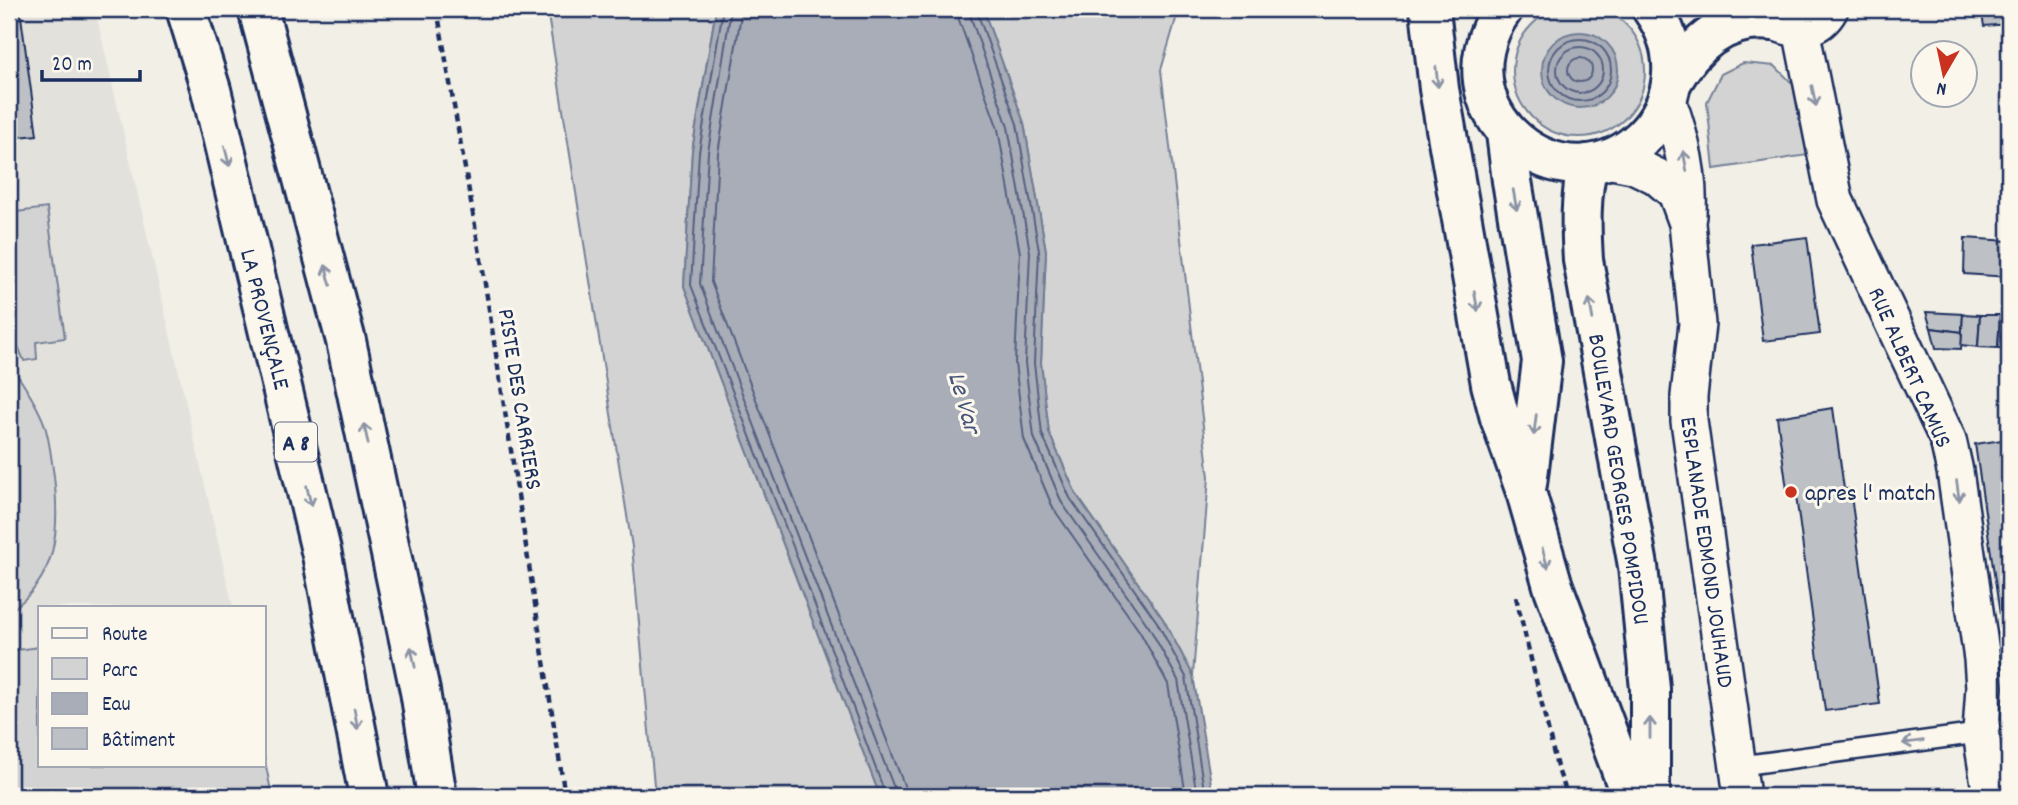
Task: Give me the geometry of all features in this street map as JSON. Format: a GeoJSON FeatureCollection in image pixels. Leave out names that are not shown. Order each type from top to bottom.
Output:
{"type":"FeatureCollection","features":[{"type":"Feature","properties":{"kind":"main road"},"geometry":{"type":"LineString","coordinates":[[170,9],[211,90]]}},
{"type":"Feature","properties":{"kind":"main road","name":"LA PROVENÇALE"},"geometry":{"type":"LineString","coordinates":[[186,9],[211,90],[322,555],[369,796]]}},
{"type":"Feature","properties":{"kind":"main road"},"geometry":{"type":"LineString","coordinates":[[258,9],[346,341],[420,691],[437,796]]}},
{"type":"Feature","properties":{"kind":"main road"},"geometry":{"type":"LineString","coordinates":[[1430,9],[1439,89],[1491,384],[1553,586],[1631,796]]}},
{"type":"Feature","properties":{"kind":"main road"},"geometry":{"type":"LineString","coordinates":[[1502,9],[1488,34],[1482,60],[1483,86],[1491,111],[1506,133],[1530,152],[1558,162],[1597,162],[1627,151],[1644,138],[1658,121],[1686,58],[1705,40],[1725,27],[1743,21],[1782,19]]}},
{"type":"Feature","properties":{"kind":"main road"},"geometry":{"type":"LineString","coordinates":[[1652,9],[1665,31],[1672,55],[1670,90]]}},
{"type":"Feature","properties":{"kind":"main road"},"geometry":{"type":"LineString","coordinates":[[1506,133],[1542,361],[1526,492]]}},
{"type":"Feature","properties":{"kind":"main road","name":"BOULEVARD GEORGES POMPIDOU"},"geometry":{"type":"LineString","coordinates":[[1597,162],[1583,184],[1580,223],[1583,260],[1638,566],[1650,689],[1650,796]]}},
{"type":"Feature","properties":{"kind":"street"},"geometry":{"type":"LineString","coordinates":[[1782,19],[1822,21],[1830,9]]}},
{"type":"Feature","properties":{"kind":"street","name":"RUE ALBERT CAMUS"},"geometry":{"type":"LineString","coordinates":[[1782,19],[1835,200],[1948,440],[1955,471],[1982,659],[1981,733],[1991,796]]}},
{"type":"Feature","properties":{"kind":"street","name":"ESPLANADE EDMOND JOUHAUD"},"geometry":{"type":"LineString","coordinates":[[1670,90],[1689,186],[1687,223],[1697,324],[1689,421],[1740,781]]}},
{"type":"Feature","properties":{"kind":"street","name":"ESPLANADE EDMOND JOUHAUD"},"geometry":{"type":"LineString","coordinates":[[1597,162],[1633,165],[1656,176],[1676,194],[1687,223]]}},
{"type":"Feature","properties":{"kind":"lane"},"geometry":{"type":"LineString","coordinates":[[1740,781],[1981,733]]}},
{"type":"Feature","properties":{"kind":"path","name":"PISTE DES CARRIERS"},"geometry":{"type":"LineString","coordinates":[[438,9],[484,271],[565,796]]}},
{"type":"Feature","properties":{"kind":"shaded area"},"geometry":{"type":"Polygon","coordinates":[[[9,9],[95,9],[233,606],[38,606],[38,647],[9,651],[9,9]]]}},
{"type":"Feature","properties":{"kind":"green space"},"geometry":{"type":"Polygon","coordinates":[[[1579,5],[1604,10],[1626,24],[1640,46],[1645,71],[1640,96],[1626,118],[1604,132],[1579,137],[1554,132],[1532,118],[1518,96],[1513,71],[1518,46],[1532,24],[1554,10],[1579,5]]]}},
{"type":"Feature","properties":{"kind":"green space"},"geometry":{"type":"Polygon","coordinates":[[[547,9],[716,9],[692,151],[684,286],[880,796],[655,796],[632,547],[547,9]]]}},
{"type":"Feature","properties":{"kind":"green space"},"geometry":{"type":"Polygon","coordinates":[[[983,9],[1179,9],[1161,70],[1209,477],[1193,675],[1163,619],[1076,494],[1049,433],[1041,363],[1046,251],[1024,123],[983,9]]]}},
{"type":"Feature","properties":{"kind":"green space"},"geometry":{"type":"Polygon","coordinates":[[[1743,63],[1775,66],[1795,86],[1808,155],[1714,169],[1707,102],[1721,74],[1743,63]]]}},
{"type":"Feature","properties":{"kind":"green space"},"geometry":{"type":"Polygon","coordinates":[[[47,208],[65,338],[36,342],[37,359],[24,361],[9,324],[9,213],[47,208]]]}},
{"type":"Feature","properties":{"kind":"green space"},"geometry":{"type":"Polygon","coordinates":[[[9,362],[33,399],[46,429],[54,476],[56,515],[52,552],[46,568],[38,584],[9,612],[9,362]]]}},
{"type":"Feature","properties":{"kind":"green space"},"geometry":{"type":"Polygon","coordinates":[[[38,647],[38,766],[266,766],[272,796],[9,796],[9,651],[38,647]]]}},
{"type":"Feature","properties":{"kind":"water","name":"Le Var"},"geometry":{"type":"Polygon","coordinates":[[[716,9],[983,9],[1024,123],[1046,251],[1041,363],[1049,433],[1076,494],[1163,619],[1193,675],[1213,796],[880,796],[684,286],[692,151],[716,9]]]}},
{"type":"Feature","properties":{"kind":"water"},"geometry":{"type":"Polygon","coordinates":[[[1573,32],[1587,32],[1601,38],[1612,49],[1618,70],[1615,85],[1607,97],[1587,108],[1573,108],[1559,102],[1548,91],[1542,77],[1542,63],[1548,49],[1559,38],[1573,32]]]}},
{"type":"Feature","properties":{"kind":"building"},"geometry":{"type":"Polygon","coordinates":[[[9,9],[20,9],[37,135],[9,138],[9,9]]]}},
{"type":"Feature","properties":{"kind":"building"},"geometry":{"type":"Polygon","coordinates":[[[1981,9],[2009,9],[2009,24],[1984,26],[1981,9]]]}},
{"type":"Feature","properties":{"kind":"building"},"geometry":{"type":"Polygon","coordinates":[[[1807,237],[1820,334],[1763,341],[1751,244],[1807,237]]]}},
{"type":"Feature","properties":{"kind":"building"},"geometry":{"type":"Polygon","coordinates":[[[1965,238],[2009,241],[2009,277],[1964,274],[1965,238]]]}},
{"type":"Feature","properties":{"kind":"building"},"geometry":{"type":"Polygon","coordinates":[[[1926,312],[1963,314],[1962,332],[1931,328],[1926,312]]]}},
{"type":"Feature","properties":{"kind":"building"},"geometry":{"type":"Polygon","coordinates":[[[1963,314],[1980,315],[1978,347],[1961,345],[1963,314]]]}},
{"type":"Feature","properties":{"kind":"building"},"geometry":{"type":"Polygon","coordinates":[[[1980,315],[2000,315],[1998,348],[1978,347],[1980,315]]]}},
{"type":"Feature","properties":{"kind":"building"},"geometry":{"type":"Polygon","coordinates":[[[2000,315],[2009,316],[2009,348],[1998,348],[2000,315]]]}},
{"type":"Feature","properties":{"kind":"building"},"geometry":{"type":"Polygon","coordinates":[[[1931,328],[1962,332],[1961,349],[1936,348],[1931,328]]]}},
{"type":"Feature","properties":{"kind":"building"},"geometry":{"type":"Polygon","coordinates":[[[1833,408],[1844,489],[1850,489],[1880,704],[1825,711],[1796,496],[1788,497],[1777,417],[1833,408]]]}},
{"type":"Feature","properties":{"kind":"building"},"geometry":{"type":"Polygon","coordinates":[[[2009,439],[2009,676],[1975,444],[2009,439]]]}},
{"type":"Feature","properties":{"kind":"place","name":"apres l' match"},"geometry":{"type":"Point","coordinates":[1791,492]}}]}
